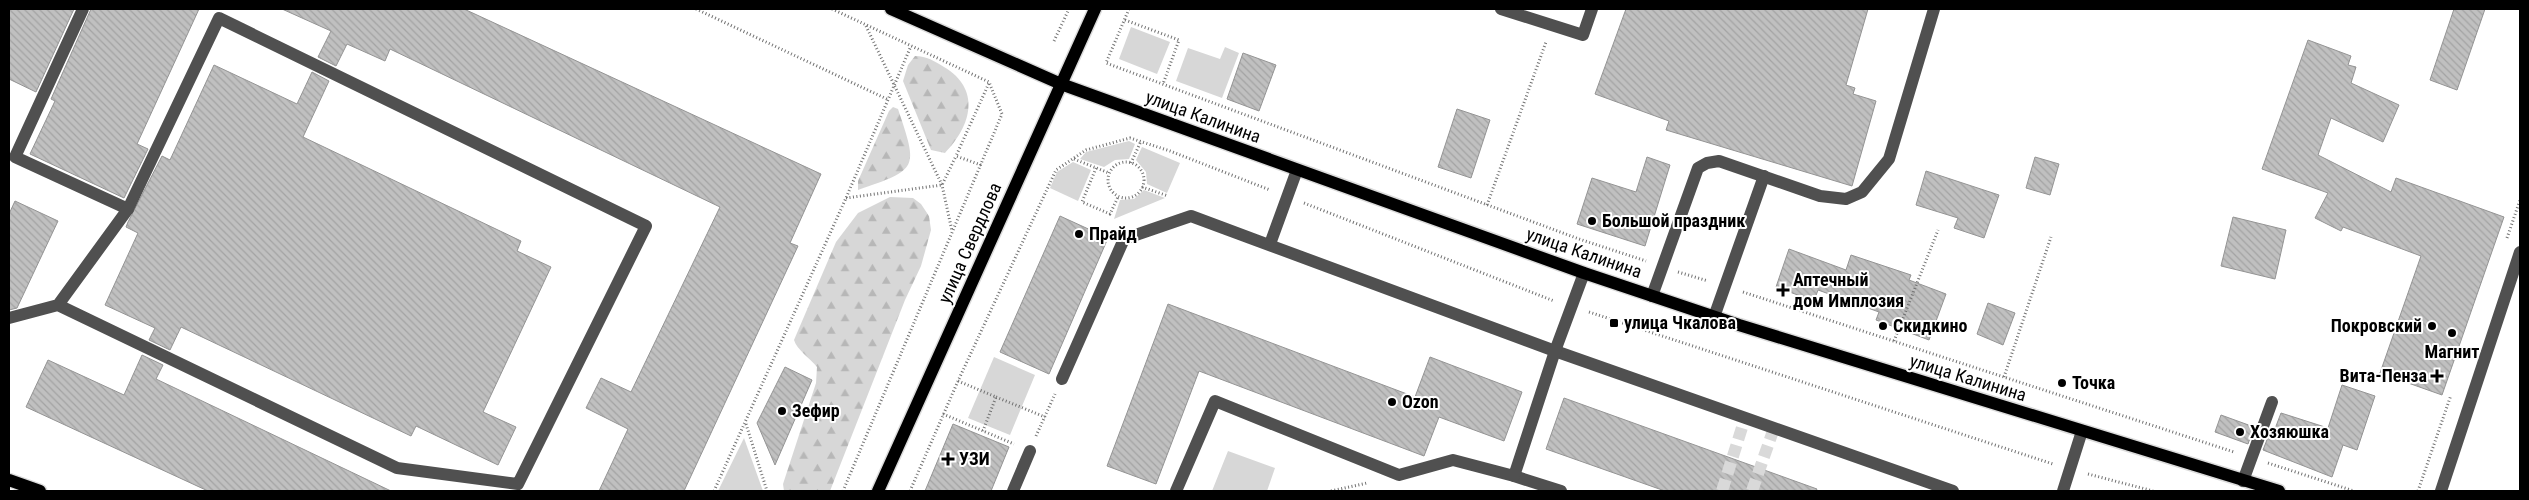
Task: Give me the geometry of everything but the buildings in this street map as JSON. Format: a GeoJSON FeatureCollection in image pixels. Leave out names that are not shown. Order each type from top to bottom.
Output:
{"type":"FeatureCollection","features":[{"type":"Feature","properties":{"kind":"main road","name":"улица Калинина"},"geometry":{"type":"LineString","coordinates":[[891,9],[1061,84],[1584,273],[1714,316],[2279,491]]}},
{"type":"Feature","properties":{"kind":"main road","name":"улица Свердлова"},"geometry":{"type":"LineString","coordinates":[[878,491],[1095,9]]}},
{"type":"Feature","properties":{"kind":"main road"},"geometry":{"type":"LineString","coordinates":[[9,480],[40,491]]}},
{"type":"Feature","properties":{"kind":"street"},"geometry":{"type":"LineString","coordinates":[[83,9],[12,153],[128,209]]}},
{"type":"Feature","properties":{"kind":"street"},"geometry":{"type":"LineString","coordinates":[[1501,9],[1583,34],[1592,9]]}},
{"type":"Feature","properties":{"kind":"street"},"geometry":{"type":"LineString","coordinates":[[1652,296],[1698,168],[1707,163],[1719,161],[1820,196],[1846,199],[1862,192],[1889,159],[1934,9]]}},
{"type":"Feature","properties":{"kind":"street"},"geometry":{"type":"LineString","coordinates":[[9,318],[58,305],[128,209],[219,18],[646,226],[518,484],[397,468],[58,305]]}},
{"type":"Feature","properties":{"kind":"street"},"geometry":{"type":"LineString","coordinates":[[1270,244],[1297,170]]}},
{"type":"Feature","properties":{"kind":"street"},"geometry":{"type":"LineString","coordinates":[[1714,316],[1764,176]]}},
{"type":"Feature","properties":{"kind":"street"},"geometry":{"type":"LineString","coordinates":[[1062,379],[1124,239],[1191,216],[1555,351],[1953,491]]}},
{"type":"Feature","properties":{"kind":"street"},"geometry":{"type":"LineString","coordinates":[[2441,491],[2520,252]]}},
{"type":"Feature","properties":{"kind":"street"},"geometry":{"type":"LineString","coordinates":[[1514,476],[1555,351],[1584,273]]}},
{"type":"Feature","properties":{"kind":"street"},"geometry":{"type":"LineString","coordinates":[[1176,491],[1215,401],[1399,475],[1453,460],[1562,491]]}},
{"type":"Feature","properties":{"kind":"street"},"geometry":{"type":"LineString","coordinates":[[2243,481],[2272,402]]}},
{"type":"Feature","properties":{"kind":"street"},"geometry":{"type":"LineString","coordinates":[[2063,491],[2082,431]]}},
{"type":"Feature","properties":{"kind":"street"},"geometry":{"type":"LineString","coordinates":[[1013,491],[1030,451]]}},
{"type":"Feature","properties":{"kind":"path"},"geometry":{"type":"LineString","coordinates":[[696,9],[889,100]]}},
{"type":"Feature","properties":{"kind":"path"},"geometry":{"type":"LineString","coordinates":[[832,9],[989,82],[1002,114],[843,491]]}},
{"type":"Feature","properties":{"kind":"path"},"geometry":{"type":"LineString","coordinates":[[1054,41],[1069,9]]}},
{"type":"Feature","properties":{"kind":"path"},"geometry":{"type":"LineString","coordinates":[[1129,9],[1106,63],[1579,239],[2354,491]]}},
{"type":"Feature","properties":{"kind":"path"},"geometry":{"type":"LineString","coordinates":[[1125,20],[1179,40],[1162,84]]}},
{"type":"Feature","properties":{"kind":"path"},"geometry":{"type":"LineString","coordinates":[[866,25],[942,186],[952,233]]}},
{"type":"Feature","properties":{"kind":"path"},"geometry":{"type":"LineString","coordinates":[[1487,205],[1553,25]]}},
{"type":"Feature","properties":{"kind":"path"},"geometry":{"type":"LineString","coordinates":[[714,491],[746,423],[912,46]]}},
{"type":"Feature","properties":{"kind":"path"},"geometry":{"type":"LineString","coordinates":[[942,186],[989,82]]}},
{"type":"Feature","properties":{"kind":"path"},"geometry":{"type":"LineString","coordinates":[[910,491],[958,381],[1056,170],[1086,150],[1130,138],[1287,196],[1572,306],[2070,469],[2153,491]]}},
{"type":"Feature","properties":{"kind":"path"},"geometry":{"type":"LineString","coordinates":[[1131,163],[1141,141]]}},
{"type":"Feature","properties":{"kind":"path"},"geometry":{"type":"LineString","coordinates":[[956,156],[981,166]]}},
{"type":"Feature","properties":{"kind":"path"},"geometry":{"type":"LineString","coordinates":[[1073,159],[1110,173]]}},
{"type":"Feature","properties":{"kind":"path"},"geometry":{"type":"LineString","coordinates":[[1131,163],[1142,174],[1142,187],[1132,197],[1118,197],[1108,185],[1110,173],[1118,164],[1131,163]]}},
{"type":"Feature","properties":{"kind":"path"},"geometry":{"type":"LineString","coordinates":[[1096,168],[1082,202],[1110,214],[1118,197]]}},
{"type":"Feature","properties":{"kind":"path"},"geometry":{"type":"LineString","coordinates":[[846,198],[942,186]]}},
{"type":"Feature","properties":{"kind":"path"},"geometry":{"type":"LineString","coordinates":[[1142,187],[1168,196]]}},
{"type":"Feature","properties":{"kind":"path"},"geometry":{"type":"LineString","coordinates":[[1894,342],[1938,230]]}},
{"type":"Feature","properties":{"kind":"path"},"geometry":{"type":"LineString","coordinates":[[2004,377],[2051,238]]}},
{"type":"Feature","properties":{"kind":"path"},"geometry":{"type":"LineString","coordinates":[[943,414],[1030,451],[1062,379]]}},
{"type":"Feature","properties":{"kind":"path"},"geometry":{"type":"LineString","coordinates":[[958,381],[1045,417]]}},
{"type":"Feature","properties":{"kind":"path"},"geometry":{"type":"LineString","coordinates":[[983,431],[996,398]]}},
{"type":"Feature","properties":{"kind":"path"},"geometry":{"type":"LineString","coordinates":[[746,423],[767,491]]}},
{"type":"Feature","properties":{"kind":"green space"},"geometry":{"type":"Polygon","coordinates":[[[1131,27],[1170,42],[1157,74],[1119,59],[1131,27]]]}},
{"type":"Feature","properties":{"kind":"green space"},"geometry":{"type":"Polygon","coordinates":[[[1225,47],[1239,53],[1222,98],[1176,81],[1188,48],[1220,59],[1225,47]]]}},
{"type":"Feature","properties":{"kind":"green space"},"geometry":{"type":"Polygon","coordinates":[[[915,56],[930,59],[956,76],[964,86],[968,96],[966,119],[961,131],[945,153],[931,150],[903,81],[908,65],[915,56]]]}},
{"type":"Feature","properties":{"kind":"green space"},"geometry":{"type":"Polygon","coordinates":[[[893,107],[898,109],[909,144],[910,155],[908,164],[903,171],[893,177],[858,190],[858,181],[889,111],[893,107]]]}},
{"type":"Feature","properties":{"kind":"green space"},"geometry":{"type":"Polygon","coordinates":[[[1129,141],[1135,144],[1129,159],[1115,160],[1104,167],[1080,159],[1086,152],[1129,141]]]}},
{"type":"Feature","properties":{"kind":"green space"},"geometry":{"type":"Polygon","coordinates":[[[1142,147],[1180,163],[1167,193],[1147,184],[1146,172],[1136,160],[1142,147]]]}},
{"type":"Feature","properties":{"kind":"green space"},"geometry":{"type":"Polygon","coordinates":[[[1073,162],[1091,170],[1078,201],[1050,188],[1057,172],[1073,162]]]}},
{"type":"Feature","properties":{"kind":"green space"},"geometry":{"type":"Polygon","coordinates":[[[1144,190],[1165,198],[1114,219],[1120,200],[1134,199],[1144,190]]]}},
{"type":"Feature","properties":{"kind":"green space"},"geometry":{"type":"Polygon","coordinates":[[[890,197],[913,198],[921,204],[929,216],[931,230],[921,266],[905,300],[830,491],[784,491],[783,484],[816,383],[817,367],[801,351],[794,340],[836,242],[858,213],[890,197]]]}},
{"type":"Feature","properties":{"kind":"green space"},"geometry":{"type":"Polygon","coordinates":[[[994,357],[1035,375],[1010,435],[968,418],[994,357]]]}},
{"type":"Feature","properties":{"kind":"green space"},"geometry":{"type":"Polygon","coordinates":[[[744,438],[763,491],[718,491],[744,438]]]}},
{"type":"Feature","properties":{"kind":"green space"},"geometry":{"type":"Polygon","coordinates":[[[1228,451],[1275,468],[1267,491],[1212,491],[1228,451]]]}},
{"type":"Feature","properties":{"kind":"tunnel"},"geometry":{"type":"LineString","coordinates":[[1722,491],[1745,418]]}},
{"type":"Feature","properties":{"kind":"tunnel"},"geometry":{"type":"LineString","coordinates":[[1752,491],[1774,428]]}},
{"type":"Feature","properties":{"kind":"place","name":"Большой праздник"},"geometry":{"type":"Point","coordinates":[1592,221]}},
{"type":"Feature","properties":{"kind":"place","name":"Прайд"},"geometry":{"type":"Point","coordinates":[1079,234]}},
{"type":"Feature","properties":{"kind":"place","name":"Аптечный дом Имплозия"},"geometry":{"type":"Point","coordinates":[1783,290]}},
{"type":"Feature","properties":{"kind":"place","name":"улица Чкалова"},"geometry":{"type":"Point","coordinates":[1614,323]}},
{"type":"Feature","properties":{"kind":"place","name":"Скидкино"},"geometry":{"type":"Point","coordinates":[1883,326]}},
{"type":"Feature","properties":{"kind":"place","name":"Покровский"},"geometry":{"type":"Point","coordinates":[2432,326]}},
{"type":"Feature","properties":{"kind":"place","name":"Магнит"},"geometry":{"type":"Point","coordinates":[2452,333]}},
{"type":"Feature","properties":{"kind":"place","name":"Вита-Пенза"},"geometry":{"type":"Point","coordinates":[2437,376]}},
{"type":"Feature","properties":{"kind":"place","name":"Точка"},"geometry":{"type":"Point","coordinates":[2062,383]}},
{"type":"Feature","properties":{"kind":"place","name":"Ozon"},"geometry":{"type":"Point","coordinates":[1392,402]}},
{"type":"Feature","properties":{"kind":"place","name":"Зефир"},"geometry":{"type":"Point","coordinates":[782,411]}},
{"type":"Feature","properties":{"kind":"place","name":"Хозяюшка"},"geometry":{"type":"Point","coordinates":[2240,432]}},
{"type":"Feature","properties":{"kind":"place","name":"УЗИ"},"geometry":{"type":"Point","coordinates":[948,459]}}]}
